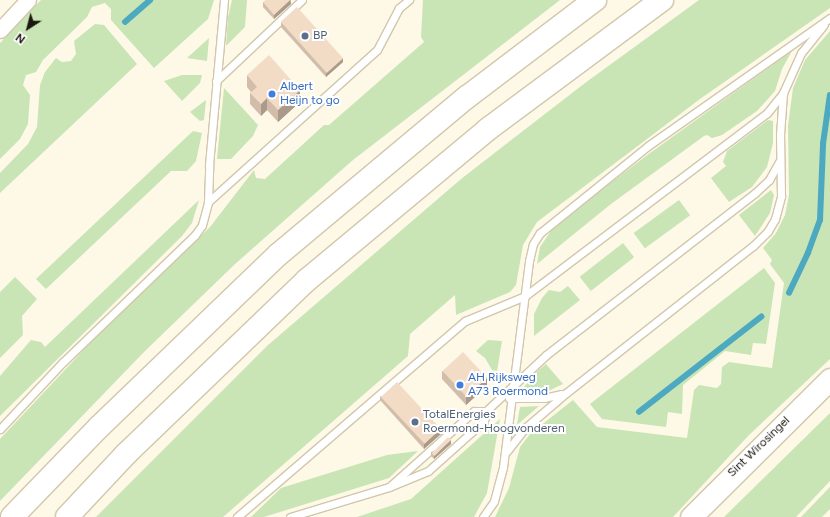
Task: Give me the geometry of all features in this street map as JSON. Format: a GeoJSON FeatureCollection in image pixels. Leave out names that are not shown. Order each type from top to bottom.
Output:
{"type":"FeatureCollection","features":[{"type":"Feature","properties":{"kind":"highway"},"geometry":{"type":"LineString","coordinates":[[12,517],[99,427],[280,254],[467,97],[595,0]]}},
{"type":"Feature","properties":{"kind":"highway"},"geometry":{"type":"LineString","coordinates":[[67,517],[126,454],[308,280],[488,129],[662,0]]}},
{"type":"Feature","properties":{"kind":"main road","name":"Sint Wirosingel"},"geometry":{"type":"LineString","coordinates":[[691,517],[830,379]]}},
{"type":"Feature","properties":{"kind":"street"},"geometry":{"type":"LineString","coordinates":[[0,30],[28,0]]}},
{"type":"Feature","properties":{"kind":"lane"},"geometry":{"type":"LineString","coordinates":[[0,429],[63,362],[195,235],[206,213],[208,202],[216,81],[224,0]]}},
{"type":"Feature","properties":{"kind":"lane"},"geometry":{"type":"LineString","coordinates":[[216,81],[302,0]]}},
{"type":"Feature","properties":{"kind":"lane"},"geometry":{"type":"LineString","coordinates":[[208,202],[377,50],[399,8],[409,0]]}},
{"type":"Feature","properties":{"kind":"lane"},"geometry":{"type":"LineString","coordinates":[[237,517],[465,321],[525,296],[767,113],[783,93],[801,53],[830,19]]}},
{"type":"Feature","properties":{"kind":"lane"},"geometry":{"type":"LineString","coordinates":[[483,517],[494,501],[505,454],[533,244],[548,224],[649,145],[830,19]]}},
{"type":"Feature","properties":{"kind":"lane"},"geometry":{"type":"LineString","coordinates":[[505,454],[525,428],[566,393],[761,240],[775,219],[781,196],[780,160],[783,93]]}},
{"type":"Feature","properties":{"kind":"lane"},"geometry":{"type":"LineString","coordinates":[[389,487],[474,412],[486,411],[546,355],[759,190],[773,174],[780,160]]}},
{"type":"Feature","properties":{"kind":"lane"},"geometry":{"type":"LineString","coordinates":[[501,398],[544,398],[566,393]]}},
{"type":"Feature","properties":{"kind":"lane"},"geometry":{"type":"LineString","coordinates":[[290,517],[389,487],[428,471],[484,421],[486,411]]}},
{"type":"Feature","properties":{"kind":"green space"},"geometry":{"type":"Polygon","coordinates":[[[41,0],[214,0],[208,19],[154,68],[111,20],[111,9],[105,3],[92,7],[87,17],[43,60],[36,72],[26,75],[23,85],[30,95],[28,124],[20,139],[0,159],[0,43],[41,0]]]}},
{"type":"Feature","properties":{"kind":"green space"},"geometry":{"type":"Polygon","coordinates":[[[232,0],[247,0],[245,27],[226,46],[228,17],[232,0]]]}},
{"type":"Feature","properties":{"kind":"green space"},"geometry":{"type":"Polygon","coordinates":[[[423,0],[560,0],[353,160],[234,265],[145,351],[0,501],[0,439],[109,323],[210,227],[254,170],[256,178],[265,179],[324,125],[329,125],[424,42],[421,37],[423,0]]]}},
{"type":"Feature","properties":{"kind":"green space"},"geometry":{"type":"Polygon","coordinates":[[[699,0],[830,0],[830,8],[700,99],[537,222],[523,245],[516,285],[510,292],[456,315],[455,295],[410,334],[408,356],[223,517],[96,517],[267,346],[461,179],[585,83],[699,0]]]}},
{"type":"Feature","properties":{"kind":"green space"},"geometry":{"type":"Polygon","coordinates":[[[95,24],[104,25],[137,64],[0,193],[0,173],[28,144],[37,127],[40,85],[45,72],[56,58],[62,62],[71,61],[76,54],[74,41],[95,24]]]}},
{"type":"Feature","properties":{"kind":"green space"},"geometry":{"type":"Polygon","coordinates":[[[830,31],[830,359],[749,435],[673,517],[495,517],[509,488],[520,447],[530,434],[573,400],[597,427],[687,438],[694,390],[699,385],[717,388],[721,384],[722,367],[729,362],[772,368],[784,283],[770,264],[772,260],[763,248],[776,233],[785,215],[789,195],[788,126],[793,88],[805,60],[830,31]]]}},
{"type":"Feature","properties":{"kind":"green space"},"geometry":{"type":"Polygon","coordinates":[[[209,38],[207,61],[187,58],[209,38]]]}},
{"type":"Feature","properties":{"kind":"green space"},"geometry":{"type":"Polygon","coordinates":[[[792,51],[782,69],[775,91],[757,111],[722,135],[712,138],[707,135],[704,136],[611,204],[537,264],[540,247],[555,225],[650,153],[792,51]]]}},
{"type":"Feature","properties":{"kind":"green space"},"geometry":{"type":"Polygon","coordinates":[[[182,75],[202,75],[200,83],[182,101],[164,81],[182,75]]]}},
{"type":"Feature","properties":{"kind":"green space"},"geometry":{"type":"Polygon","coordinates":[[[224,88],[258,125],[253,136],[231,159],[217,159],[224,88]]]}},
{"type":"Feature","properties":{"kind":"green space"},"geometry":{"type":"Polygon","coordinates":[[[206,100],[204,120],[200,121],[190,112],[206,100]]]}},
{"type":"Feature","properties":{"kind":"green space"},"geometry":{"type":"Polygon","coordinates":[[[768,120],[773,121],[773,143],[767,167],[752,187],[729,202],[711,178],[726,166],[723,162],[727,151],[768,120]]]}},
{"type":"Feature","properties":{"kind":"green space"},"geometry":{"type":"Polygon","coordinates":[[[193,131],[202,133],[196,161],[187,171],[171,171],[46,289],[36,279],[193,131]]]}},
{"type":"Feature","properties":{"kind":"green space"},"geometry":{"type":"Polygon","coordinates":[[[771,190],[774,195],[770,213],[755,236],[739,215],[771,190]]]}},
{"type":"Feature","properties":{"kind":"green space"},"geometry":{"type":"Polygon","coordinates":[[[199,200],[192,223],[182,236],[0,416],[0,376],[31,340],[41,342],[45,347],[199,200]]]}},
{"type":"Feature","properties":{"kind":"green space"},"geometry":{"type":"Polygon","coordinates":[[[679,200],[690,215],[645,248],[634,233],[679,200]]]}},
{"type":"Feature","properties":{"kind":"green space"},"geometry":{"type":"Polygon","coordinates":[[[623,243],[634,257],[591,291],[580,277],[623,243]]]}},
{"type":"Feature","properties":{"kind":"green space"},"geometry":{"type":"Polygon","coordinates":[[[764,268],[775,283],[766,344],[753,343],[751,355],[725,351],[683,385],[682,414],[668,412],[666,427],[602,419],[590,404],[764,268]]]}},
{"type":"Feature","properties":{"kind":"green space"},"geometry":{"type":"Polygon","coordinates":[[[15,277],[37,299],[22,316],[23,335],[0,358],[0,292],[15,277]]]}},
{"type":"Feature","properties":{"kind":"green space"},"geometry":{"type":"Polygon","coordinates":[[[568,286],[580,300],[534,336],[534,314],[542,298],[549,290],[560,292],[568,286]]]}},
{"type":"Feature","properties":{"kind":"green space"},"geometry":{"type":"Polygon","coordinates":[[[488,340],[502,341],[497,371],[492,370],[485,358],[476,351],[488,340]]]}},
{"type":"Feature","properties":{"kind":"green space"},"geometry":{"type":"Polygon","coordinates":[[[546,364],[563,384],[546,392],[526,390],[524,387],[533,375],[546,364]]]}},
{"type":"Feature","properties":{"kind":"green space"},"geometry":{"type":"Polygon","coordinates":[[[539,406],[517,425],[520,407],[539,406]]]}},
{"type":"Feature","properties":{"kind":"green space"},"geometry":{"type":"Polygon","coordinates":[[[830,413],[830,481],[796,517],[724,517],[830,413]]]}},
{"type":"Feature","properties":{"kind":"green space"},"geometry":{"type":"Polygon","coordinates":[[[500,419],[487,493],[474,517],[357,517],[411,499],[500,419]]]}},
{"type":"Feature","properties":{"kind":"green space"},"geometry":{"type":"Polygon","coordinates":[[[418,451],[389,478],[264,517],[251,517],[281,488],[387,455],[418,451]]]}},
{"type":"Feature","properties":{"kind":"green space"},"geometry":{"type":"Polygon","coordinates":[[[830,487],[830,509],[822,517],[801,517],[830,487]]]}},
{"type":"Feature","properties":{"kind":"building"},"geometry":{"type":"Polygon","coordinates":[[[266,0],[290,0],[274,15],[263,2],[266,0]]]}},
{"type":"Feature","properties":{"kind":"building"},"geometry":{"type":"Polygon","coordinates":[[[297,7],[343,58],[327,73],[281,22],[297,7]]]}},
{"type":"Feature","properties":{"kind":"building"},"geometry":{"type":"Polygon","coordinates":[[[269,55],[300,90],[278,110],[267,98],[261,104],[250,93],[257,87],[247,75],[269,55]]]}},
{"type":"Feature","properties":{"kind":"building"},"geometry":{"type":"Polygon","coordinates":[[[463,352],[487,378],[466,397],[443,371],[463,352]]]}},
{"type":"Feature","properties":{"kind":"building"},"geometry":{"type":"Polygon","coordinates":[[[397,382],[441,429],[425,444],[381,397],[397,382]]]}},
{"type":"Feature","properties":{"kind":"building"},"geometry":{"type":"Polygon","coordinates":[[[448,437],[451,440],[435,456],[432,453],[448,437]]]}},
{"type":"Feature","properties":{"kind":"waterway"},"geometry":{"type":"LineString","coordinates":[[125,22],[150,0]]}},
{"type":"Feature","properties":{"kind":"waterway"},"geometry":{"type":"LineString","coordinates":[[789,293],[808,253],[820,220],[823,144],[830,95]]}},
{"type":"Feature","properties":{"kind":"waterway"},"geometry":{"type":"LineString","coordinates":[[639,412],[761,317]]}},
{"type":"Feature","properties":{"kind":"place","name":"BP"},"geometry":{"type":"Point","coordinates":[305,36]}},
{"type":"Feature","properties":{"kind":"place","name":"Albert Heijn to go"},"geometry":{"type":"Point","coordinates":[272,94]}},
{"type":"Feature","properties":{"kind":"place","name":"AH Rijksweg A73 Roermond"},"geometry":{"type":"Point","coordinates":[460,385]}},
{"type":"Feature","properties":{"kind":"place","name":"TotalEnergies Roermond-Hoogvonderen"},"geometry":{"type":"Point","coordinates":[415,422]}}]}
